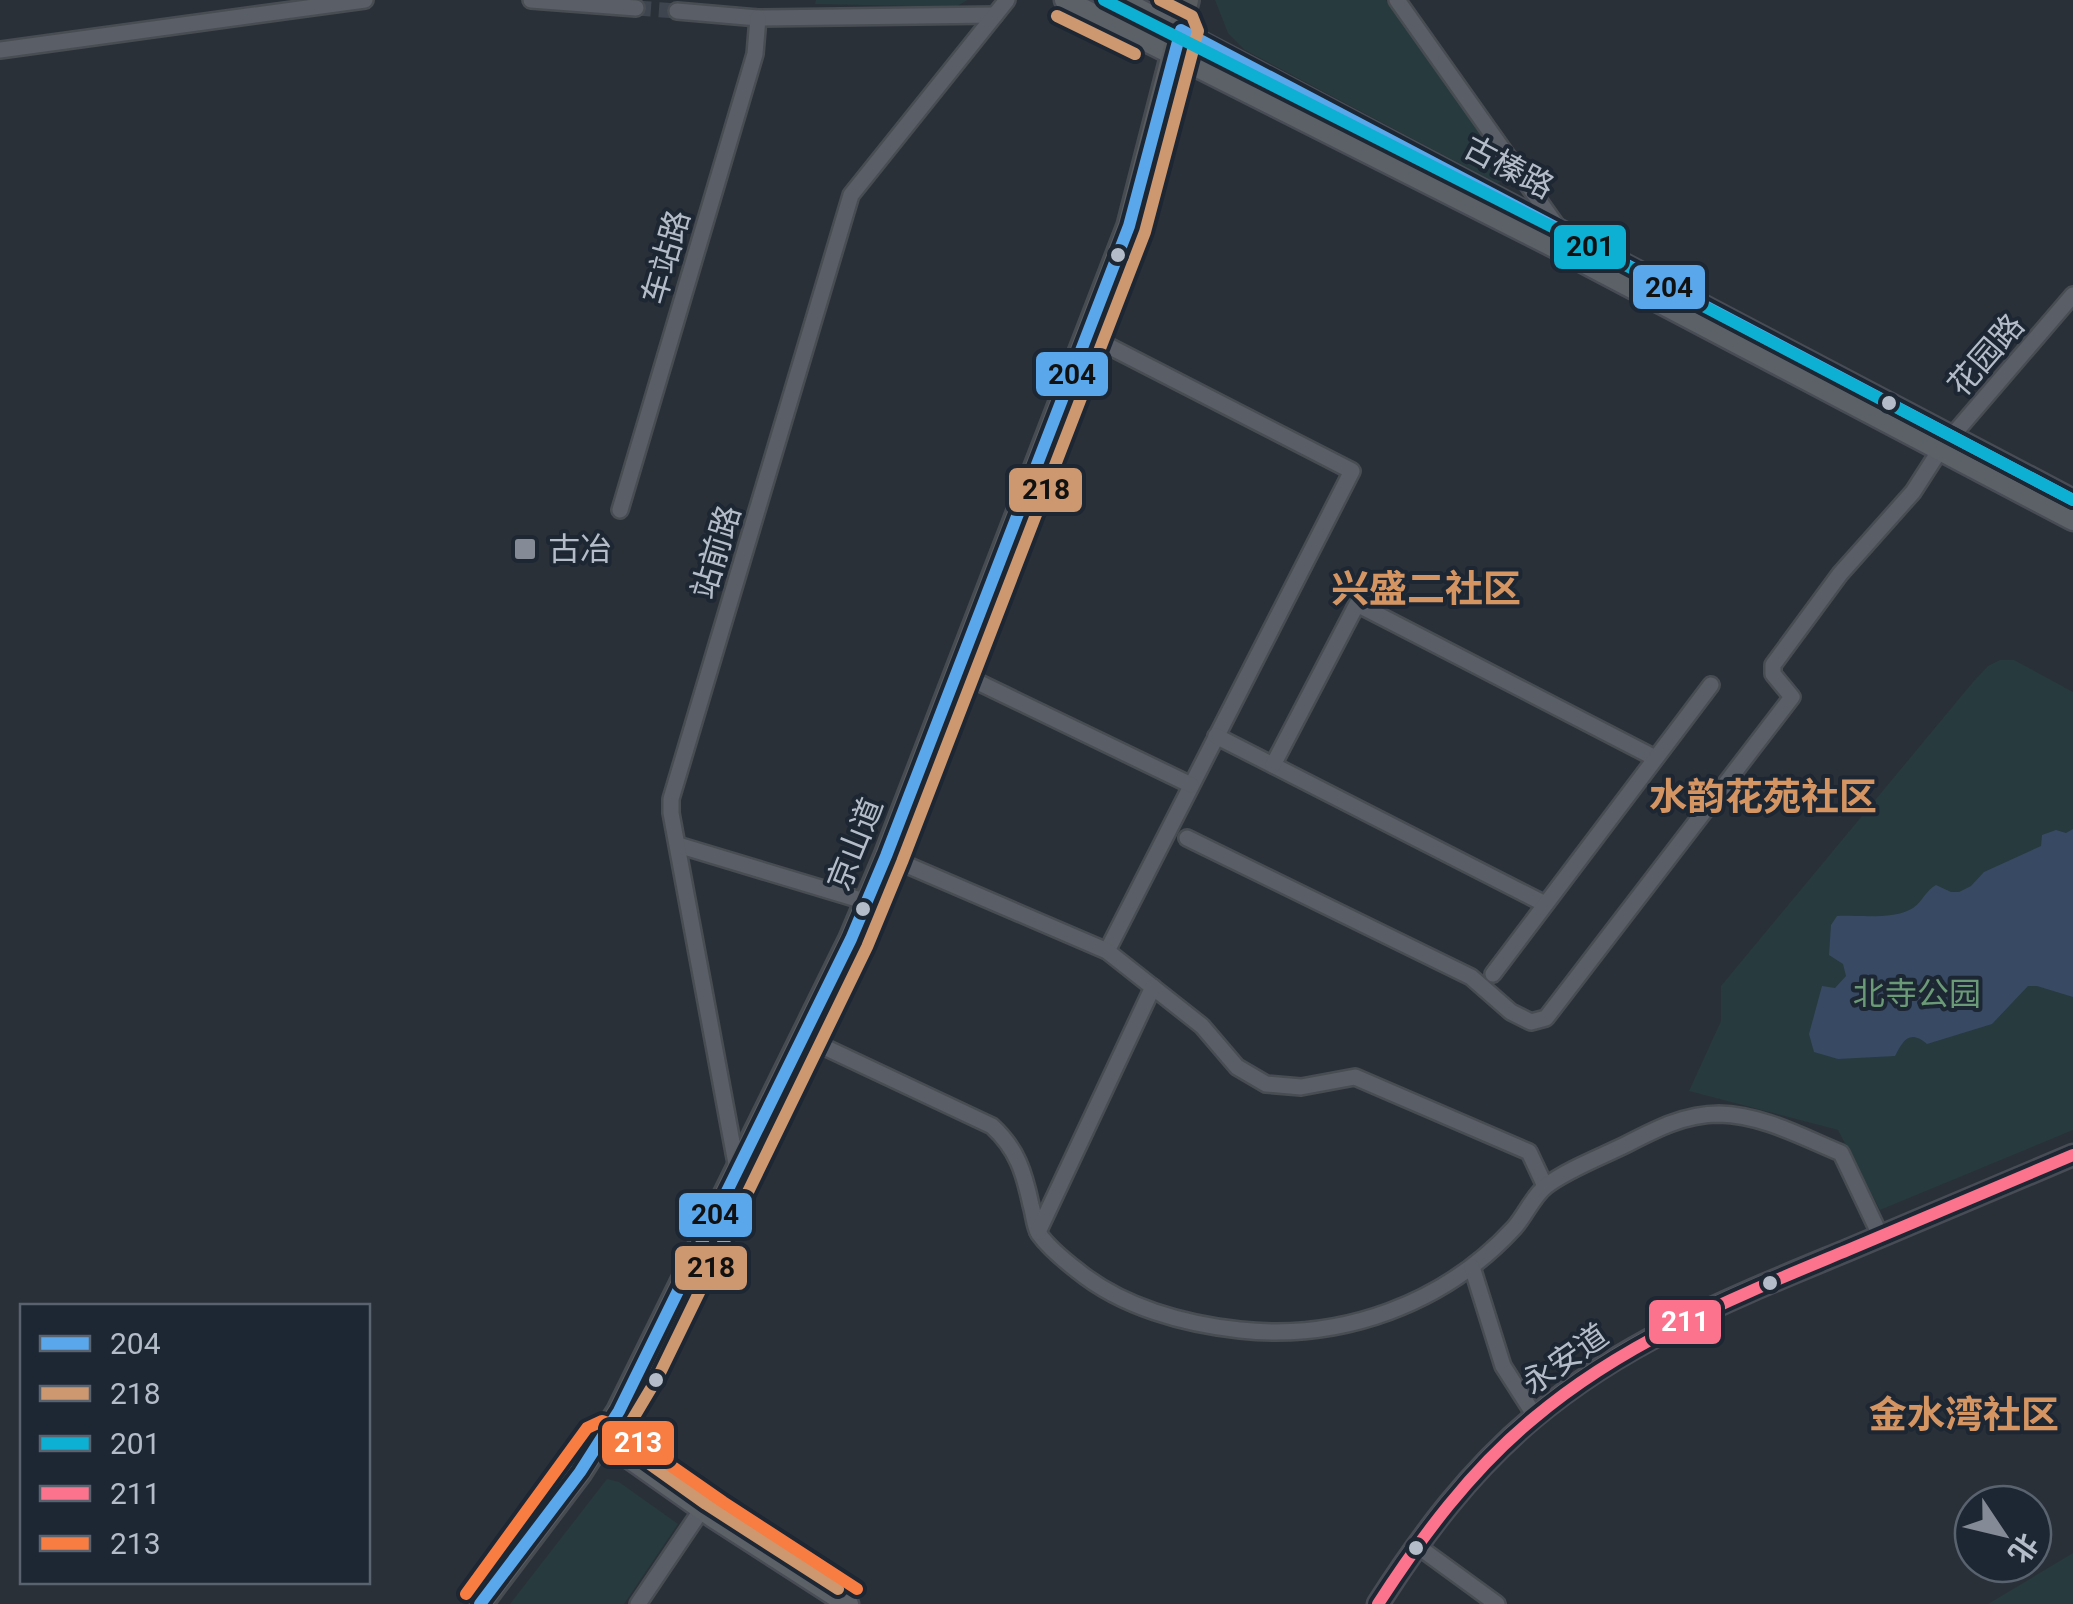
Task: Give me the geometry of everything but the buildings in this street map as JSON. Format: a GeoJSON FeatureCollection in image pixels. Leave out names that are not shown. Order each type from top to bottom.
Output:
{"type":"FeatureCollection","features":[{"type":"Feature","properties":{"kind":"highway","name":"京山道"},"geometry":{"type":"LineString","coordinates":[[480,1604],[599,1443],[643,1368],[867,902],[1129,226],[1187,0]]}},
{"type":"Feature","properties":{"kind":"main road","name":"古榛路"},"geometry":{"type":"LineString","coordinates":[[1066,0],[1946,443],[2073,500]]}},
{"type":"Feature","properties":{"kind":"main road","name":"古榛路"},"geometry":{"type":"LineString","coordinates":[[1121,0],[1558,227],[1946,443],[2073,520]]}},
{"type":"Feature","properties":{"kind":"main road","name":"永安道"},"geometry":{"type":"LineString","coordinates":[[1378,1604],[1416,1545],[1491,1456],[1535,1416],[1627,1351],[1698,1312],[2073,1155]]}},
{"type":"Feature","properties":{"kind":"main road"},"geometry":{"type":"LineString","coordinates":[[599,1443],[696,1518],[828,1604]]}},
{"type":"Feature","properties":{"kind":"main road"},"geometry":{"type":"LineString","coordinates":[[599,1443],[848,1604]]}},
{"type":"Feature","properties":{"kind":"street"},"geometry":{"type":"LineString","coordinates":[[0,50],[364,0]]}},
{"type":"Feature","properties":{"kind":"street"},"geometry":{"type":"LineString","coordinates":[[531,0],[636,8]]}},
{"type":"Feature","properties":{"kind":"street","name":"站前路"},"geometry":{"type":"LineString","coordinates":[[737,1173],[671,799],[851,195],[1007,0]]}},
{"type":"Feature","properties":{"kind":"street"},"geometry":{"type":"LineString","coordinates":[[1404,3],[1558,227],[1562,251]]}},
{"type":"Feature","properties":{"kind":"street"},"geometry":{"type":"LineString","coordinates":[[676,11],[758,18],[994,15]]}},
{"type":"Feature","properties":{"kind":"street","name":"车站路"},"geometry":{"type":"LineString","coordinates":[[620,510],[755,54],[758,18]]}},
{"type":"Feature","properties":{"kind":"street","name":"花园路"},"geometry":{"type":"LineString","coordinates":[[1187,838],[1471,977],[1511,1012],[1531,1022],[1546,1018],[1792,697],[1773,674],[1773,665],[1840,574],[1913,492],[1946,443],[2073,296]]}},
{"type":"Feature","properties":{"kind":"street"},"geometry":{"type":"LineString","coordinates":[[1087,336],[1352,471],[1106,951]]}},
{"type":"Feature","properties":{"kind":"street"},"geometry":{"type":"LineString","coordinates":[[1273,765],[1358,604],[1655,758]]}},
{"type":"Feature","properties":{"kind":"street"},"geometry":{"type":"LineString","coordinates":[[957,672],[1191,785]]}},
{"type":"Feature","properties":{"kind":"street"},"geometry":{"type":"LineString","coordinates":[[1494,974],[1711,686]]}},
{"type":"Feature","properties":{"kind":"street"},"geometry":{"type":"LineString","coordinates":[[1216,736],[1546,904]]}},
{"type":"Feature","properties":{"kind":"street"},"geometry":{"type":"LineString","coordinates":[[678,844],[867,902]]}},
{"type":"Feature","properties":{"kind":"street"},"geometry":{"type":"LineString","coordinates":[[886,856],[1106,951],[1202,1026],[1237,1067],[1266,1084],[1301,1087],[1355,1077],[1529,1152],[1545,1186]]}},
{"type":"Feature","properties":{"kind":"street"},"geometry":{"type":"LineString","coordinates":[[1038,1232],[1153,987]]}},
{"type":"Feature","properties":{"kind":"street"},"geometry":{"type":"LineString","coordinates":[[803,1037],[992,1126],[1009,1142],[1022,1165],[1038,1232],[1079,1272],[1106,1290],[1159,1313],[1190,1321],[1268,1332],[1365,1320],[1416,1302],[1472,1266],[1515,1227],[1545,1186],[1668,1123],[1718,1114],[1756,1118],[1841,1153],[1881,1237]]}},
{"type":"Feature","properties":{"kind":"street"},"geometry":{"type":"LineString","coordinates":[[1472,1266],[1503,1366],[1535,1416]]}},
{"type":"Feature","properties":{"kind":"street"},"geometry":{"type":"LineString","coordinates":[[638,1604],[696,1518]]}},
{"type":"Feature","properties":{"kind":"street"},"geometry":{"type":"LineString","coordinates":[[1416,1545],[1497,1604]]}},
{"type":"Feature","properties":{"kind":"green space"},"geometry":{"type":"Polygon","coordinates":[[[816,0],[967,0],[956,7],[815,4],[816,0]]]}},
{"type":"Feature","properties":{"kind":"green space"},"geometry":{"type":"Polygon","coordinates":[[[1215,0],[1386,0],[1506,171],[1498,184],[1245,50],[1228,33],[1215,0]]]}},
{"type":"Feature","properties":{"kind":"green space","name":"北寺公园"},"geometry":{"type":"Polygon","coordinates":[[[2000,660],[2014,660],[2073,692],[2073,1130],[1880,1210],[1838,1130],[1689,1091],[1721,1021],[1721,986],[1973,682],[2000,660]]]}},
{"type":"Feature","properties":{"kind":"green space"},"geometry":{"type":"Polygon","coordinates":[[[607,1479],[619,1482],[678,1524],[624,1604],[510,1604],[607,1479]]]}},
{"type":"Feature","properties":{"kind":"green space"},"geometry":{"type":"Polygon","coordinates":[[[2073,1553],[2073,1604],[1988,1604],[2021,1584],[2053,1584],[2053,1565],[2073,1553]]]}},
{"type":"Feature","properties":{"kind":"water"},"geometry":{"type":"Polygon","coordinates":[[[2073,829],[2073,997],[2028,986],[1992,1024],[1927,1044],[1911,1037],[1895,1056],[1838,1059],[1814,1052],[1809,1034],[1822,986],[1835,988],[1846,976],[1843,964],[1829,955],[1831,925],[1837,916],[1905,912],[1936,885],[1959,892],[1984,872],[2041,846],[2042,835],[2073,829]]]}},
{"type":"Feature","properties":{"kind":"tunnel"},"geometry":{"type":"LineString","coordinates":[[636,8],[677,11]]}},
{"type":"Feature","properties":{"kind":"transit line","name":"201"},"geometry":{"type":"LineString","coordinates":[[1104,0],[1570,236],[2073,500]]}},
{"type":"Feature","properties":{"kind":"transit line","name":"218"},"geometry":{"type":"LineString","coordinates":[[838,1589],[619,1442],[659,1375],[867,947],[1145,232],[1198,31],[1192,16],[1160,0]]}},
{"type":"Feature","properties":{"kind":"transit line","name":"218"},"geometry":{"type":"LineString","coordinates":[[1057,16],[1135,54]]}},
{"type":"Feature","properties":{"kind":"transit line","name":"204"},"geometry":{"type":"LineString","coordinates":[[480,1604],[580,1472],[619,1411],[851,939],[1129,226],[1181,30],[2073,500]]}},
{"type":"Feature","properties":{"kind":"transit line","name":"211"},"geometry":{"type":"LineString","coordinates":[[1378,1604],[1430,1529],[1489,1459],[1534,1418],[1606,1365],[1725,1303],[2073,1155]]}},
{"type":"Feature","properties":{"kind":"transit line","name":"213"},"geometry":{"type":"LineString","coordinates":[[466,1594],[587,1428],[602,1421],[857,1589]]}},
{"type":"Feature","properties":{"kind":"place","name":"古冶"},"geometry":{"type":"Point","coordinates":[525,549]}},
{"type":"Feature","properties":{"kind":"district","name":"兴盛二社区"},"geometry":{"type":"Point","coordinates":[1426,589]}},
{"type":"Feature","properties":{"kind":"district","name":"水韵花苑社区"},"geometry":{"type":"Point","coordinates":[1763,797]}},
{"type":"Feature","properties":{"kind":"district","name":"金水湾社区"},"geometry":{"type":"Point","coordinates":[1964,1415]}}]}
